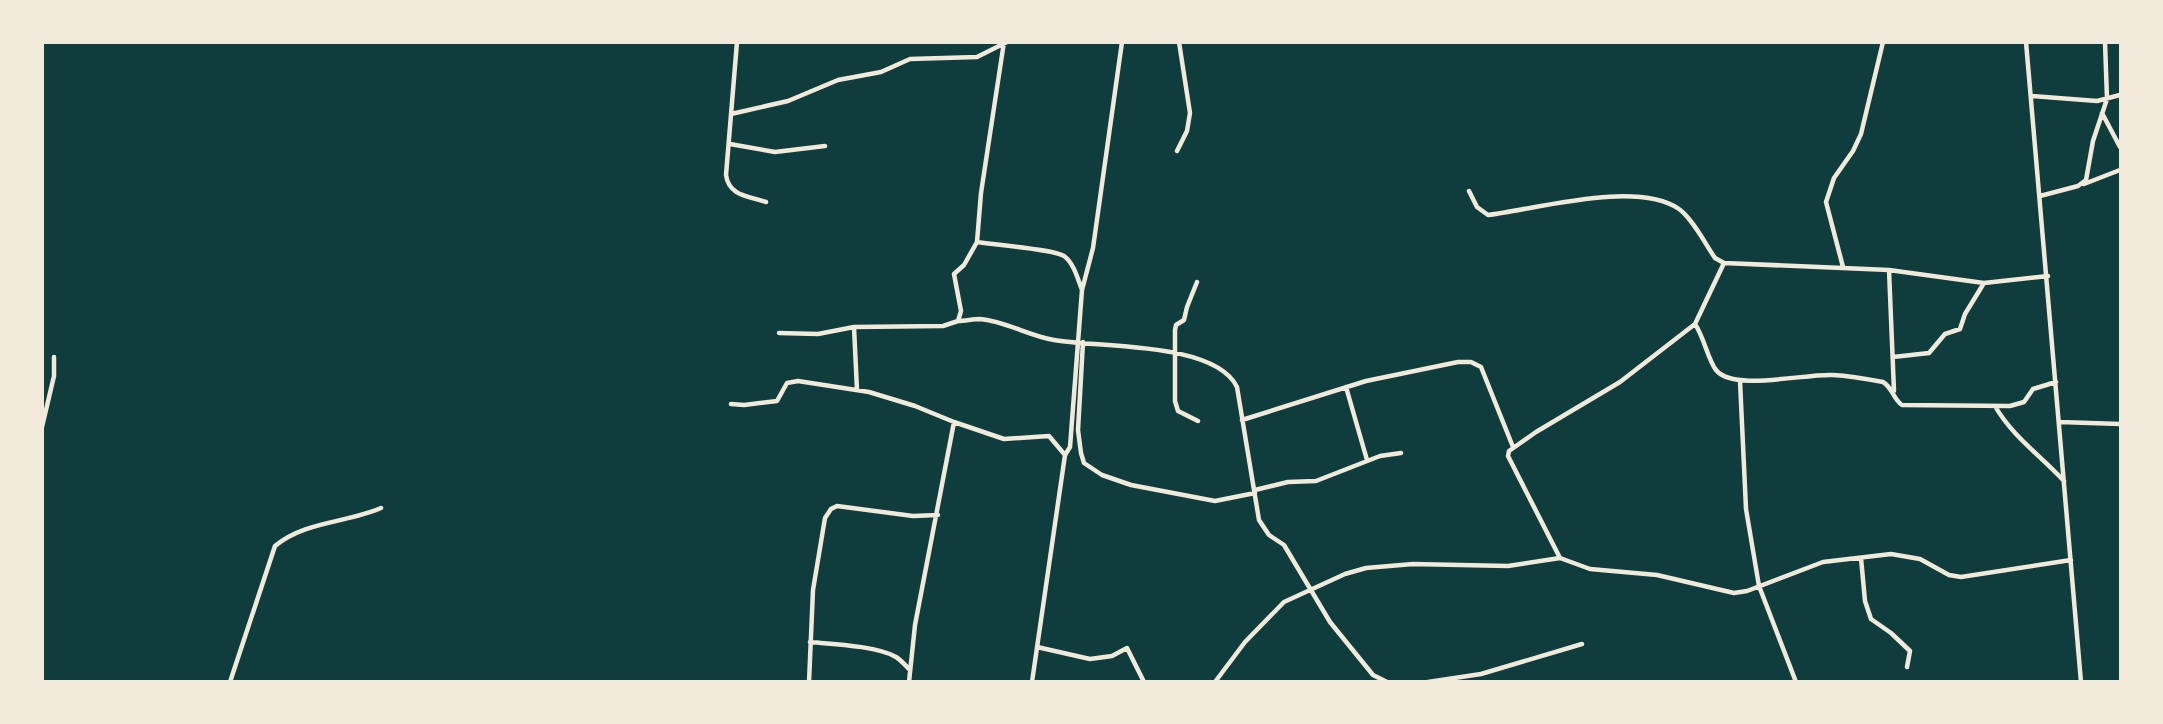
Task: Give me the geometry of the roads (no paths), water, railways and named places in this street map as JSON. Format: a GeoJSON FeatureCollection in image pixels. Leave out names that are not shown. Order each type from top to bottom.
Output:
{"type":"FeatureCollection","features":[{"type":"Feature","properties":{"kind":"street"},"geometry":{"type":"LineString","coordinates":[[737,42],[726,175],[728,185],[735,193],[766,202]]}},
{"type":"Feature","properties":{"kind":"street"},"geometry":{"type":"LineString","coordinates":[[1122,42],[1093,248],[1082,290],[1082,397],[1078,430],[1084,462],[1102,475],[1131,485],[1215,501],[1288,482],[1316,481],[1367,460],[1401,453]]}},
{"type":"Feature","properties":{"kind":"street"},"geometry":{"type":"LineString","coordinates":[[1177,151],[1187,131],[1190,113],[1178,42]]}},
{"type":"Feature","properties":{"kind":"street"},"geometry":{"type":"LineString","coordinates":[[1843,267],[1826,202],[1834,178],[1853,151],[1861,134],[1883,42]]}},
{"type":"Feature","properties":{"kind":"street"},"geometry":{"type":"LineString","coordinates":[[2026,42],[2048,276],[2081,682]]}},
{"type":"Feature","properties":{"kind":"street"},"geometry":{"type":"LineString","coordinates":[[2082,184],[2086,180],[2090,155],[2106,99],[2105,42]]}},
{"type":"Feature","properties":{"kind":"street"},"geometry":{"type":"LineString","coordinates":[[731,114],[788,101],[838,80],[881,72],[910,58],[977,57],[1005,43]]}},
{"type":"Feature","properties":{"kind":"street"},"geometry":{"type":"LineString","coordinates":[[958,321],[961,311],[954,274],[964,265],[977,242],[981,193],[1005,43]]}},
{"type":"Feature","properties":{"kind":"street"},"geometry":{"type":"LineString","coordinates":[[2031,96],[2097,101],[2120,95]]}},
{"type":"Feature","properties":{"kind":"street"},"geometry":{"type":"LineString","coordinates":[[2102,113],[2120,147]]}},
{"type":"Feature","properties":{"kind":"street"},"geometry":{"type":"LineString","coordinates":[[730,144],[775,152],[825,146]]}},
{"type":"Feature","properties":{"kind":"street"},"geometry":{"type":"LineString","coordinates":[[2040,196],[2082,184],[2120,170]]}},
{"type":"Feature","properties":{"kind":"street"},"geometry":{"type":"LineString","coordinates":[[1469,191],[1477,207],[1488,215],[1538,208],[1577,199],[1626,197],[1669,204],[1680,210],[1716,258],[1724,263],[1889,270],[1984,283],[2048,276]]}},
{"type":"Feature","properties":{"kind":"street"},"geometry":{"type":"LineString","coordinates":[[977,242],[1051,251],[1064,256],[1069,261],[1082,290]]}},
{"type":"Feature","properties":{"kind":"street"},"geometry":{"type":"LineString","coordinates":[[1560,558],[1514,472],[1508,456],[1513,447],[1620,382],[1696,324],[1724,263]]}},
{"type":"Feature","properties":{"kind":"street"},"geometry":{"type":"LineString","coordinates":[[1889,270],[1894,394]]}},
{"type":"Feature","properties":{"kind":"street"},"geometry":{"type":"LineString","coordinates":[[1197,282],[1184,320],[1176,325],[1176,408],[1184,416],[1198,421]]}},
{"type":"Feature","properties":{"kind":"street"},"geometry":{"type":"LineString","coordinates":[[1893,357],[1928,354],[1945,334],[1960,329],[1965,314],[1984,283]]}},
{"type":"Feature","properties":{"kind":"street"},"geometry":{"type":"LineString","coordinates":[[779,333],[818,334],[854,327],[943,326],[958,321],[988,320],[1054,340],[1128,345],[1188,355],[1220,370],[1233,378],[1237,387],[1259,520],[1265,531],[1284,546],[1330,622],[1373,675],[1386,682]]}},
{"type":"Feature","properties":{"kind":"street"},"geometry":{"type":"LineString","coordinates":[[1696,324],[1716,370],[1723,376],[1740,381],[1832,375],[1883,382],[1890,386],[1896,401],[1902,404],[1995,406],[2020,404],[2024,402],[2033,389],[2056,382]]}},
{"type":"Feature","properties":{"kind":"street"},"geometry":{"type":"LineString","coordinates":[[854,327],[857,390]]}},
{"type":"Feature","properties":{"kind":"street"},"geometry":{"type":"LineString","coordinates":[[1032,682],[1064,455],[1070,447],[1081,341]]}},
{"type":"Feature","properties":{"kind":"street"},"geometry":{"type":"LineString","coordinates":[[42,427],[54,376],[54,357]]}},
{"type":"Feature","properties":{"kind":"street"},"geometry":{"type":"LineString","coordinates":[[1242,420],[1346,387],[1439,365],[1471,362],[1481,367],[1513,447]]}},
{"type":"Feature","properties":{"kind":"street"},"geometry":{"type":"LineString","coordinates":[[731,404],[744,405],[777,401],[784,386],[792,381],[857,390],[916,406],[954,422],[1004,439],[1049,436],[1064,455]]}},
{"type":"Feature","properties":{"kind":"street"},"geometry":{"type":"LineString","coordinates":[[1740,381],[1746,509],[1759,586],[1796,682]]}},
{"type":"Feature","properties":{"kind":"street"},"geometry":{"type":"LineString","coordinates":[[1346,387],[1367,460]]}},
{"type":"Feature","properties":{"kind":"street"},"geometry":{"type":"LineString","coordinates":[[1995,406],[2019,438],[2053,468],[2064,482]]}},
{"type":"Feature","properties":{"kind":"street"},"geometry":{"type":"LineString","coordinates":[[909,682],[915,625],[938,515],[954,422]]}},
{"type":"Feature","properties":{"kind":"street"},"geometry":{"type":"LineString","coordinates":[[2060,422],[2120,424]]}},
{"type":"Feature","properties":{"kind":"street"},"geometry":{"type":"LineString","coordinates":[[809,682],[812,590],[825,518],[831,509],[837,506],[913,516],[938,515]]}},
{"type":"Feature","properties":{"kind":"street"},"geometry":{"type":"LineString","coordinates":[[230,682],[275,546],[287,536],[305,529],[349,520],[381,508]]}},
{"type":"Feature","properties":{"kind":"street"},"geometry":{"type":"LineString","coordinates":[[1215,682],[1245,642],[1271,613],[1284,602],[1344,574],[1384,566],[1413,564],[1508,566],[1560,558],[1590,569],[1657,575],[1734,593],[1759,586],[1823,562],[1891,554],[1908,556],[1928,562],[1949,575],[1961,577],[2071,560]]}},
{"type":"Feature","properties":{"kind":"street"},"geometry":{"type":"LineString","coordinates":[[1861,558],[1866,600],[1871,619],[1891,633],[1910,651],[1907,667]]}},
{"type":"Feature","properties":{"kind":"street"},"geometry":{"type":"LineString","coordinates":[[810,642],[863,648],[887,653],[895,656],[910,670]]}},
{"type":"Feature","properties":{"kind":"street"},"geometry":{"type":"LineString","coordinates":[[1428,682],[1481,674],[1582,644]]}},
{"type":"Feature","properties":{"kind":"street"},"geometry":{"type":"LineString","coordinates":[[1037,647],[1090,659],[1112,656],[1127,648],[1144,682]]}}]}
